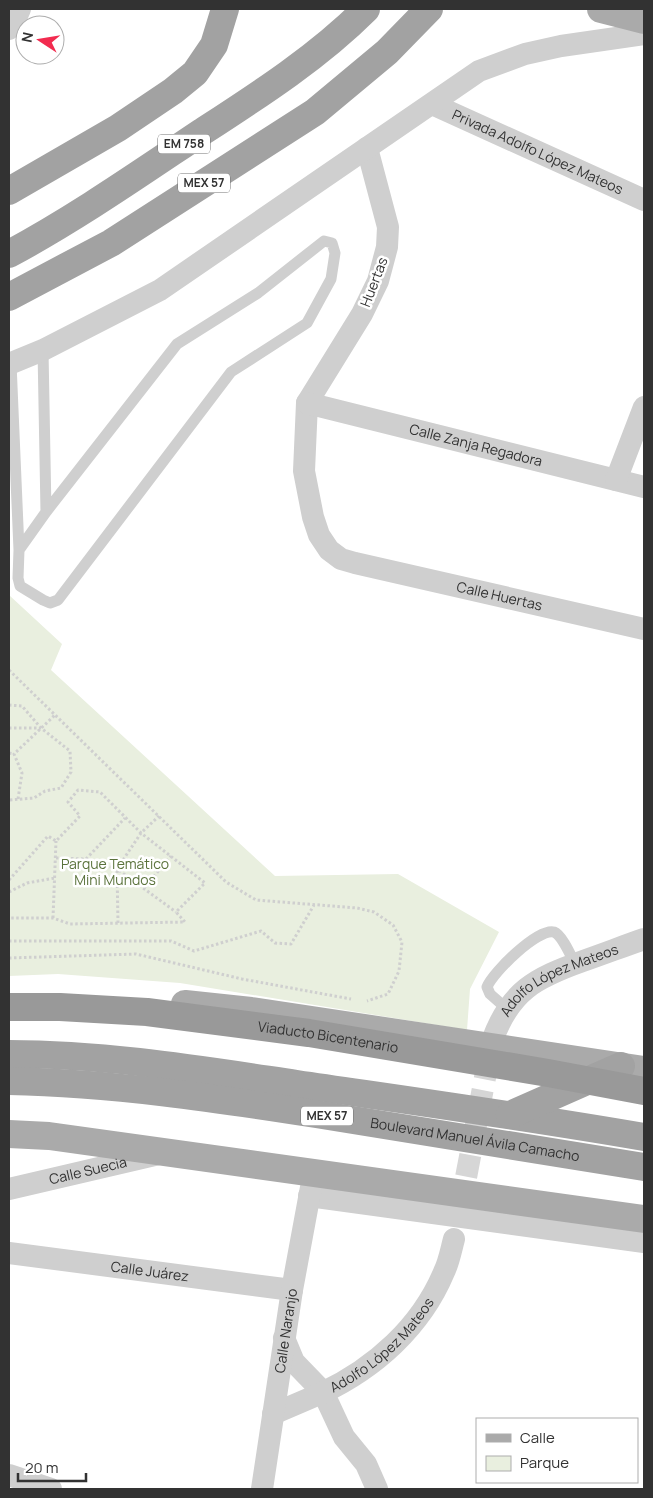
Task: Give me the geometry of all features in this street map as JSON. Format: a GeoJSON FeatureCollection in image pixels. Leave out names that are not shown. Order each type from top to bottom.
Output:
{"type":"FeatureCollection","features":[{"type":"Feature","properties":{"kind":"highway"},"geometry":{"type":"LineString","coordinates":[[9,191],[118,128],[173,91],[195,73],[214,45],[225,9]]}},
{"type":"Feature","properties":{"kind":"highway","name":"MEX 57"},"geometry":{"type":"LineString","coordinates":[[9,297],[111,243],[315,112],[387,52],[429,9]]}},
{"type":"Feature","properties":{"kind":"highway","name":"EM 758"},"geometry":{"type":"LineString","coordinates":[[9,254],[145,170],[281,80],[359,16]]}},
{"type":"Feature","properties":{"kind":"highway","name":"Viaducto Bicentenario"},"geometry":{"type":"LineString","coordinates":[[9,1007],[60,1007],[138,1011],[309,1033],[548,1072],[644,1091]]}},
{"type":"Feature","properties":{"kind":"highway","name":"Boulevard Manuel Ávila Camacho"},"geometry":{"type":"LineString","coordinates":[[9,1054],[43,1054],[140,1062],[510,1115],[644,1137]]}},
{"type":"Feature","properties":{"kind":"highway"},"geometry":{"type":"LineString","coordinates":[[510,1115],[632,1068]]}},
{"type":"Feature","properties":{"kind":"highway","name":"Boulevard Manuel Ávila Camacho"},"geometry":{"type":"LineString","coordinates":[[9,1081],[53,1082],[128,1088],[234,1101],[644,1167]]}},
{"type":"Feature","properties":{"kind":"main road"},"geometry":{"type":"LineString","coordinates":[[601,9],[644,20]]}},
{"type":"Feature","properties":{"kind":"main road"},"geometry":{"type":"LineString","coordinates":[[9,994],[99,997],[251,1010],[632,1068]]}},
{"type":"Feature","properties":{"kind":"main road"},"geometry":{"type":"LineString","coordinates":[[9,1134],[49,1136],[167,1152],[311,1184],[644,1219]]}},
{"type":"Feature","properties":{"kind":"street"},"geometry":{"type":"LineString","coordinates":[[9,29],[20,9]]}},
{"type":"Feature","properties":{"kind":"street"},"geometry":{"type":"LineString","coordinates":[[10,364],[43,350],[160,290],[478,71],[525,54],[561,46],[644,34]]}},
{"type":"Feature","properties":{"kind":"street","name":"Privada Adolfo López Mateos"},"geometry":{"type":"LineString","coordinates":[[432,104],[644,200]]}},
{"type":"Feature","properties":{"kind":"street","name":"Huertas"},"geometry":{"type":"LineString","coordinates":[[306,403],[362,314],[378,281],[387,247],[388,227],[367,148]]}},
{"type":"Feature","properties":{"kind":"street","name":"Calle Zanja Regadora"},"geometry":{"type":"LineString","coordinates":[[306,403],[644,487]]}},
{"type":"Feature","properties":{"kind":"street","name":"Calle Huertas"},"geometry":{"type":"LineString","coordinates":[[306,403],[304,471],[313,517],[319,535],[329,550],[340,558],[644,630]]}},
{"type":"Feature","properties":{"kind":"street"},"geometry":{"type":"LineString","coordinates":[[616,480],[644,407]]}},
{"type":"Feature","properties":{"kind":"street","name":"Adolfo López Mateos"},"geometry":{"type":"LineString","coordinates":[[492,1041],[498,1024],[507,1009],[529,986],[553,972],[644,939]]}},
{"type":"Feature","properties":{"kind":"street","name":"Calle Suecia"},"geometry":{"type":"LineString","coordinates":[[9,1189],[167,1152]]}},
{"type":"Feature","properties":{"kind":"street"},"geometry":{"type":"LineString","coordinates":[[311,1184],[644,1242]]}},
{"type":"Feature","properties":{"kind":"street","name":"Calle Naranjo"},"geometry":{"type":"LineString","coordinates":[[262,1489],[284,1338],[311,1184]]}},
{"type":"Feature","properties":{"kind":"street","name":"Adolfo López Mateos"},"geometry":{"type":"LineString","coordinates":[[272,1414],[323,1392],[355,1374],[372,1363],[404,1335],[418,1318],[438,1287],[454,1239]]}},
{"type":"Feature","properties":{"kind":"street","name":"Calle Juárez"},"geometry":{"type":"LineString","coordinates":[[9,1253],[292,1290]]}},
{"type":"Feature","properties":{"kind":"street"},"geometry":{"type":"LineString","coordinates":[[284,1338],[294,1362],[323,1392],[344,1437],[366,1464],[377,1489]]}},
{"type":"Feature","properties":{"kind":"street"},"geometry":{"type":"LineString","coordinates":[[9,1475],[51,1489]]}},
{"type":"Feature","properties":{"kind":"lane"},"geometry":{"type":"LineString","coordinates":[[10,364],[19,550],[18,578],[20,586],[50,603],[58,600],[231,372],[307,323],[331,279],[335,252],[332,244],[324,242],[258,293],[177,344],[46,512],[19,550]]}},
{"type":"Feature","properties":{"kind":"lane"},"geometry":{"type":"LineString","coordinates":[[43,350],[46,512]]}},
{"type":"Feature","properties":{"kind":"lane"},"geometry":{"type":"LineString","coordinates":[[507,1009],[490,994],[487,987],[505,962],[527,945],[547,933],[554,932],[560,936],[575,964]]}},
{"type":"Feature","properties":{"kind":"path"},"geometry":{"type":"LineString","coordinates":[[9,670],[226,882],[256,900],[357,908],[374,912],[394,925],[402,942],[399,970],[388,994],[368,1002],[242,979],[136,954],[9,958]]}},
{"type":"Feature","properties":{"kind":"path"},"geometry":{"type":"LineString","coordinates":[[9,705],[22,706],[42,728],[70,751],[71,772],[61,788],[45,791],[34,798],[9,800]]}},
{"type":"Feature","properties":{"kind":"path"},"geometry":{"type":"LineString","coordinates":[[14,754],[56,714]]}},
{"type":"Feature","properties":{"kind":"path"},"geometry":{"type":"LineString","coordinates":[[9,728],[42,728]]}},
{"type":"Feature","properties":{"kind":"path"},"geometry":{"type":"LineString","coordinates":[[9,753],[14,754]]}},
{"type":"Feature","properties":{"kind":"path"},"geometry":{"type":"LineString","coordinates":[[14,754],[22,772],[18,800]]}},
{"type":"Feature","properties":{"kind":"path"},"geometry":{"type":"LineString","coordinates":[[53,918],[56,841],[80,816],[68,802],[78,790],[100,792],[141,833],[205,883],[176,912]]}},
{"type":"Feature","properties":{"kind":"path"},"geometry":{"type":"LineString","coordinates":[[118,923],[117,869],[141,833],[159,816]]}},
{"type":"Feature","properties":{"kind":"path"},"geometry":{"type":"LineString","coordinates":[[86,859],[126,818]]}},
{"type":"Feature","properties":{"kind":"path"},"geometry":{"type":"LineString","coordinates":[[9,880],[48,836],[56,841]]}},
{"type":"Feature","properties":{"kind":"path"},"geometry":{"type":"LineString","coordinates":[[144,888],[170,856]]}},
{"type":"Feature","properties":{"kind":"path"},"geometry":{"type":"LineString","coordinates":[[9,916],[11,918],[53,918],[70,924],[185,922],[176,912],[117,869],[86,859],[56,858]]}},
{"type":"Feature","properties":{"kind":"path"},"geometry":{"type":"LineString","coordinates":[[9,892],[27,883],[55,878]]}},
{"type":"Feature","properties":{"kind":"path"},"geometry":{"type":"LineString","coordinates":[[9,941],[171,941],[194,951],[261,931],[275,943],[291,944],[314,905]]}},
{"type":"Feature","properties":{"kind":"green space","name":"Parque Temático Mini Mundos"},"geometry":{"type":"Polygon","coordinates":[[[9,595],[62,644],[51,670],[275,876],[398,874],[499,932],[470,989],[467,1030],[180,983],[58,974],[9,976],[9,595]]]}},
{"type":"Feature","properties":{"kind":"tunnel"},"geometry":{"type":"LineString","coordinates":[[460,1209],[491,1046]]}}]}
